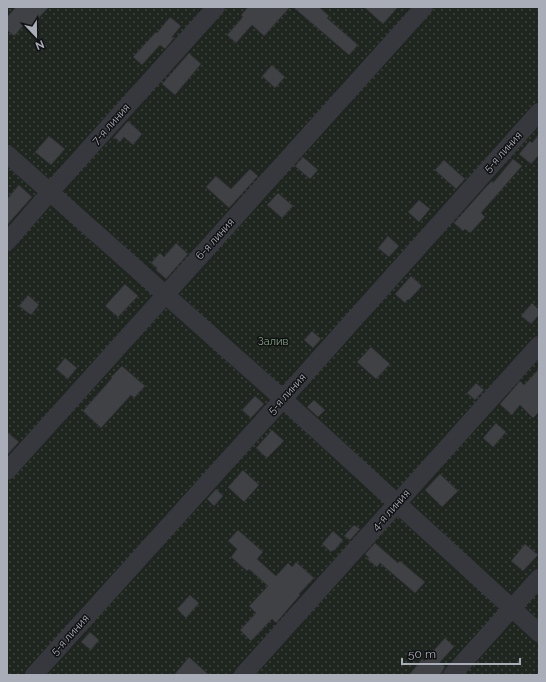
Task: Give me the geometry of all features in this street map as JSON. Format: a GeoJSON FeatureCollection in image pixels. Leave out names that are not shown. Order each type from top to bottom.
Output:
{"type":"FeatureCollection","features":[{"type":"Feature","properties":{"kind":"street","name":"7-я линия"},"geometry":{"type":"LineString","coordinates":[[7,242],[216,7]]}},
{"type":"Feature","properties":{"kind":"street","name":"6-я линия"},"geometry":{"type":"LineString","coordinates":[[7,471],[424,7]]}},
{"type":"Feature","properties":{"kind":"street","name":"5-я линия"},"geometry":{"type":"LineString","coordinates":[[34,675],[539,112]]}},
{"type":"Feature","properties":{"kind":"street"},"geometry":{"type":"LineString","coordinates":[[7,154],[283,399],[539,633]]}},
{"type":"Feature","properties":{"kind":"street","name":"4-я линия"},"geometry":{"type":"LineString","coordinates":[[243,675],[539,345]]}},
{"type":"Feature","properties":{"kind":"street"},"geometry":{"type":"LineString","coordinates":[[452,675],[539,578]]}},
{"type":"Feature","properties":{"kind":"green space","name":"Залив"},"geometry":{"type":"Polygon","coordinates":[[[7,7],[539,7],[539,675],[7,675],[7,7]]]}},
{"type":"Feature","properties":{"kind":"building"},"geometry":{"type":"Polygon","coordinates":[[[16,7],[49,7],[29,28],[25,24],[14,36],[7,30],[7,17],[16,7]]]}},
{"type":"Feature","properties":{"kind":"building"},"geometry":{"type":"Polygon","coordinates":[[[248,7],[290,7],[264,36],[252,25],[236,43],[227,35],[243,17],[241,15],[248,7]]]}},
{"type":"Feature","properties":{"kind":"building"},"geometry":{"type":"Polygon","coordinates":[[[293,7],[319,7],[329,16],[327,18],[358,45],[349,55],[293,7]]]}},
{"type":"Feature","properties":{"kind":"building"},"geometry":{"type":"Polygon","coordinates":[[[364,7],[398,7],[383,24],[364,7]]]}},
{"type":"Feature","properties":{"kind":"building"},"geometry":{"type":"Polygon","coordinates":[[[170,17],[181,26],[172,37],[174,38],[165,49],[160,45],[142,65],[133,57],[156,32],[157,33],[170,17]]]}},
{"type":"Feature","properties":{"kind":"building"},"geometry":{"type":"Polygon","coordinates":[[[189,53],[201,64],[175,95],[162,84],[189,53]]]}},
{"type":"Feature","properties":{"kind":"building"},"geometry":{"type":"Polygon","coordinates":[[[272,65],[285,77],[275,88],[262,76],[272,65]]]}},
{"type":"Feature","properties":{"kind":"building"},"geometry":{"type":"Polygon","coordinates":[[[128,121],[142,134],[133,145],[124,137],[120,142],[114,137],[128,121]]]}},
{"type":"Feature","properties":{"kind":"building"},"geometry":{"type":"Polygon","coordinates":[[[539,134],[539,155],[531,164],[519,154],[530,141],[532,143],[539,134]]]}},
{"type":"Feature","properties":{"kind":"building"},"geometry":{"type":"Polygon","coordinates":[[[49,136],[65,149],[51,165],[35,152],[49,136]]]}},
{"type":"Feature","properties":{"kind":"building"},"geometry":{"type":"Polygon","coordinates":[[[303,157],[318,170],[310,179],[295,166],[303,157]]]}},
{"type":"Feature","properties":{"kind":"building"},"geometry":{"type":"Polygon","coordinates":[[[513,159],[522,166],[481,213],[485,217],[470,233],[465,229],[463,231],[454,223],[485,188],[492,181],[493,183],[513,159]]]}},
{"type":"Feature","properties":{"kind":"building"},"geometry":{"type":"Polygon","coordinates":[[[444,160],[465,179],[456,189],[435,170],[444,160]]]}},
{"type":"Feature","properties":{"kind":"building"},"geometry":{"type":"Polygon","coordinates":[[[250,169],[258,176],[229,208],[206,187],[216,176],[231,189],[250,169]]]}},
{"type":"Feature","properties":{"kind":"building"},"geometry":{"type":"Polygon","coordinates":[[[19,185],[32,197],[7,225],[7,199],[19,185]]]}},
{"type":"Feature","properties":{"kind":"building"},"geometry":{"type":"Polygon","coordinates":[[[278,193],[293,206],[282,218],[267,205],[278,193]]]}},
{"type":"Feature","properties":{"kind":"building"},"geometry":{"type":"Polygon","coordinates":[[[419,200],[430,209],[419,222],[408,212],[419,200]]]}},
{"type":"Feature","properties":{"kind":"building"},"geometry":{"type":"Polygon","coordinates":[[[388,236],[399,246],[389,257],[378,248],[388,236]]]}},
{"type":"Feature","properties":{"kind":"building"},"geometry":{"type":"Polygon","coordinates":[[[176,243],[188,254],[166,279],[151,263],[160,253],[164,257],[176,243]]]}},
{"type":"Feature","properties":{"kind":"building"},"geometry":{"type":"Polygon","coordinates":[[[411,276],[422,286],[405,303],[395,294],[411,276]]]}},
{"type":"Feature","properties":{"kind":"building"},"geometry":{"type":"Polygon","coordinates":[[[125,284],[138,296],[118,317],[105,306],[125,284]]]}},
{"type":"Feature","properties":{"kind":"building"},"geometry":{"type":"Polygon","coordinates":[[[28,295],[39,305],[31,315],[19,306],[28,295]]]}},
{"type":"Feature","properties":{"kind":"building"},"geometry":{"type":"Polygon","coordinates":[[[532,303],[539,310],[539,315],[531,324],[521,316],[532,303]]]}},
{"type":"Feature","properties":{"kind":"building"},"geometry":{"type":"Polygon","coordinates":[[[312,331],[321,339],[313,348],[304,340],[312,331]]]}},
{"type":"Feature","properties":{"kind":"building"},"geometry":{"type":"Polygon","coordinates":[[[371,347],[390,364],[376,379],[357,362],[371,347]]]}},
{"type":"Feature","properties":{"kind":"building"},"geometry":{"type":"Polygon","coordinates":[[[65,358],[77,368],[68,379],[56,369],[65,358]]]}},
{"type":"Feature","properties":{"kind":"building"},"geometry":{"type":"Polygon","coordinates":[[[122,366],[145,386],[134,398],[131,395],[101,428],[83,411],[122,366]]]}},
{"type":"Feature","properties":{"kind":"building"},"geometry":{"type":"Polygon","coordinates":[[[539,369],[539,412],[533,418],[520,405],[512,415],[500,404],[520,381],[524,385],[539,369]]]}},
{"type":"Feature","properties":{"kind":"building"},"geometry":{"type":"Polygon","coordinates":[[[476,383],[484,390],[475,400],[467,393],[476,383]]]}},
{"type":"Feature","properties":{"kind":"building"},"geometry":{"type":"Polygon","coordinates":[[[255,396],[264,404],[251,418],[242,410],[255,396]]]}},
{"type":"Feature","properties":{"kind":"building"},"geometry":{"type":"Polygon","coordinates":[[[314,400],[325,410],[318,417],[307,407],[314,400]]]}},
{"type":"Feature","properties":{"kind":"building"},"geometry":{"type":"Polygon","coordinates":[[[496,423],[506,432],[493,447],[483,438],[496,423]]]}},
{"type":"Feature","properties":{"kind":"building"},"geometry":{"type":"Polygon","coordinates":[[[272,430],[284,441],[267,458],[256,448],[272,430]]]}},
{"type":"Feature","properties":{"kind":"building"},"geometry":{"type":"Polygon","coordinates":[[[7,432],[19,442],[7,455],[7,432]]]}},
{"type":"Feature","properties":{"kind":"building"},"geometry":{"type":"Polygon","coordinates":[[[243,470],[259,485],[244,502],[228,487],[243,470]]]}},
{"type":"Feature","properties":{"kind":"building"},"geometry":{"type":"Polygon","coordinates":[[[440,474],[458,491],[442,507],[425,490],[440,474]]]}},
{"type":"Feature","properties":{"kind":"building"},"geometry":{"type":"Polygon","coordinates":[[[216,489],[223,496],[214,506],[207,499],[216,489]]]}},
{"type":"Feature","properties":{"kind":"building"},"geometry":{"type":"Polygon","coordinates":[[[354,525],[360,529],[350,540],[344,536],[354,525]]]}},
{"type":"Feature","properties":{"kind":"building"},"geometry":{"type":"Polygon","coordinates":[[[238,530],[263,552],[257,559],[276,576],[288,563],[292,567],[296,562],[314,578],[276,623],[272,619],[251,641],[240,630],[256,613],[249,606],[268,586],[249,569],[247,571],[231,557],[237,549],[228,541],[238,530]]]}},
{"type":"Feature","properties":{"kind":"building"},"geometry":{"type":"Polygon","coordinates":[[[333,531],[343,540],[334,551],[333,550],[331,552],[322,544],[333,531]]]}},
{"type":"Feature","properties":{"kind":"building"},"geometry":{"type":"Polygon","coordinates":[[[375,543],[398,563],[400,561],[425,582],[415,593],[380,563],[377,567],[367,559],[369,558],[365,554],[375,543]]]}},
{"type":"Feature","properties":{"kind":"building"},"geometry":{"type":"Polygon","coordinates":[[[525,544],[538,555],[523,571],[511,561],[525,544]]]}},
{"type":"Feature","properties":{"kind":"building"},"geometry":{"type":"Polygon","coordinates":[[[190,595],[199,603],[186,618],[177,609],[190,595]]]}},
{"type":"Feature","properties":{"kind":"building"},"geometry":{"type":"Polygon","coordinates":[[[90,632],[99,640],[91,650],[81,642],[90,632]]]}},
{"type":"Feature","properties":{"kind":"building"},"geometry":{"type":"Polygon","coordinates":[[[445,638],[454,647],[440,662],[445,667],[440,675],[409,675],[422,659],[424,661],[445,638]]]}},
{"type":"Feature","properties":{"kind":"building"},"geometry":{"type":"Polygon","coordinates":[[[189,657],[209,675],[174,675],[189,657]]]}}]}
